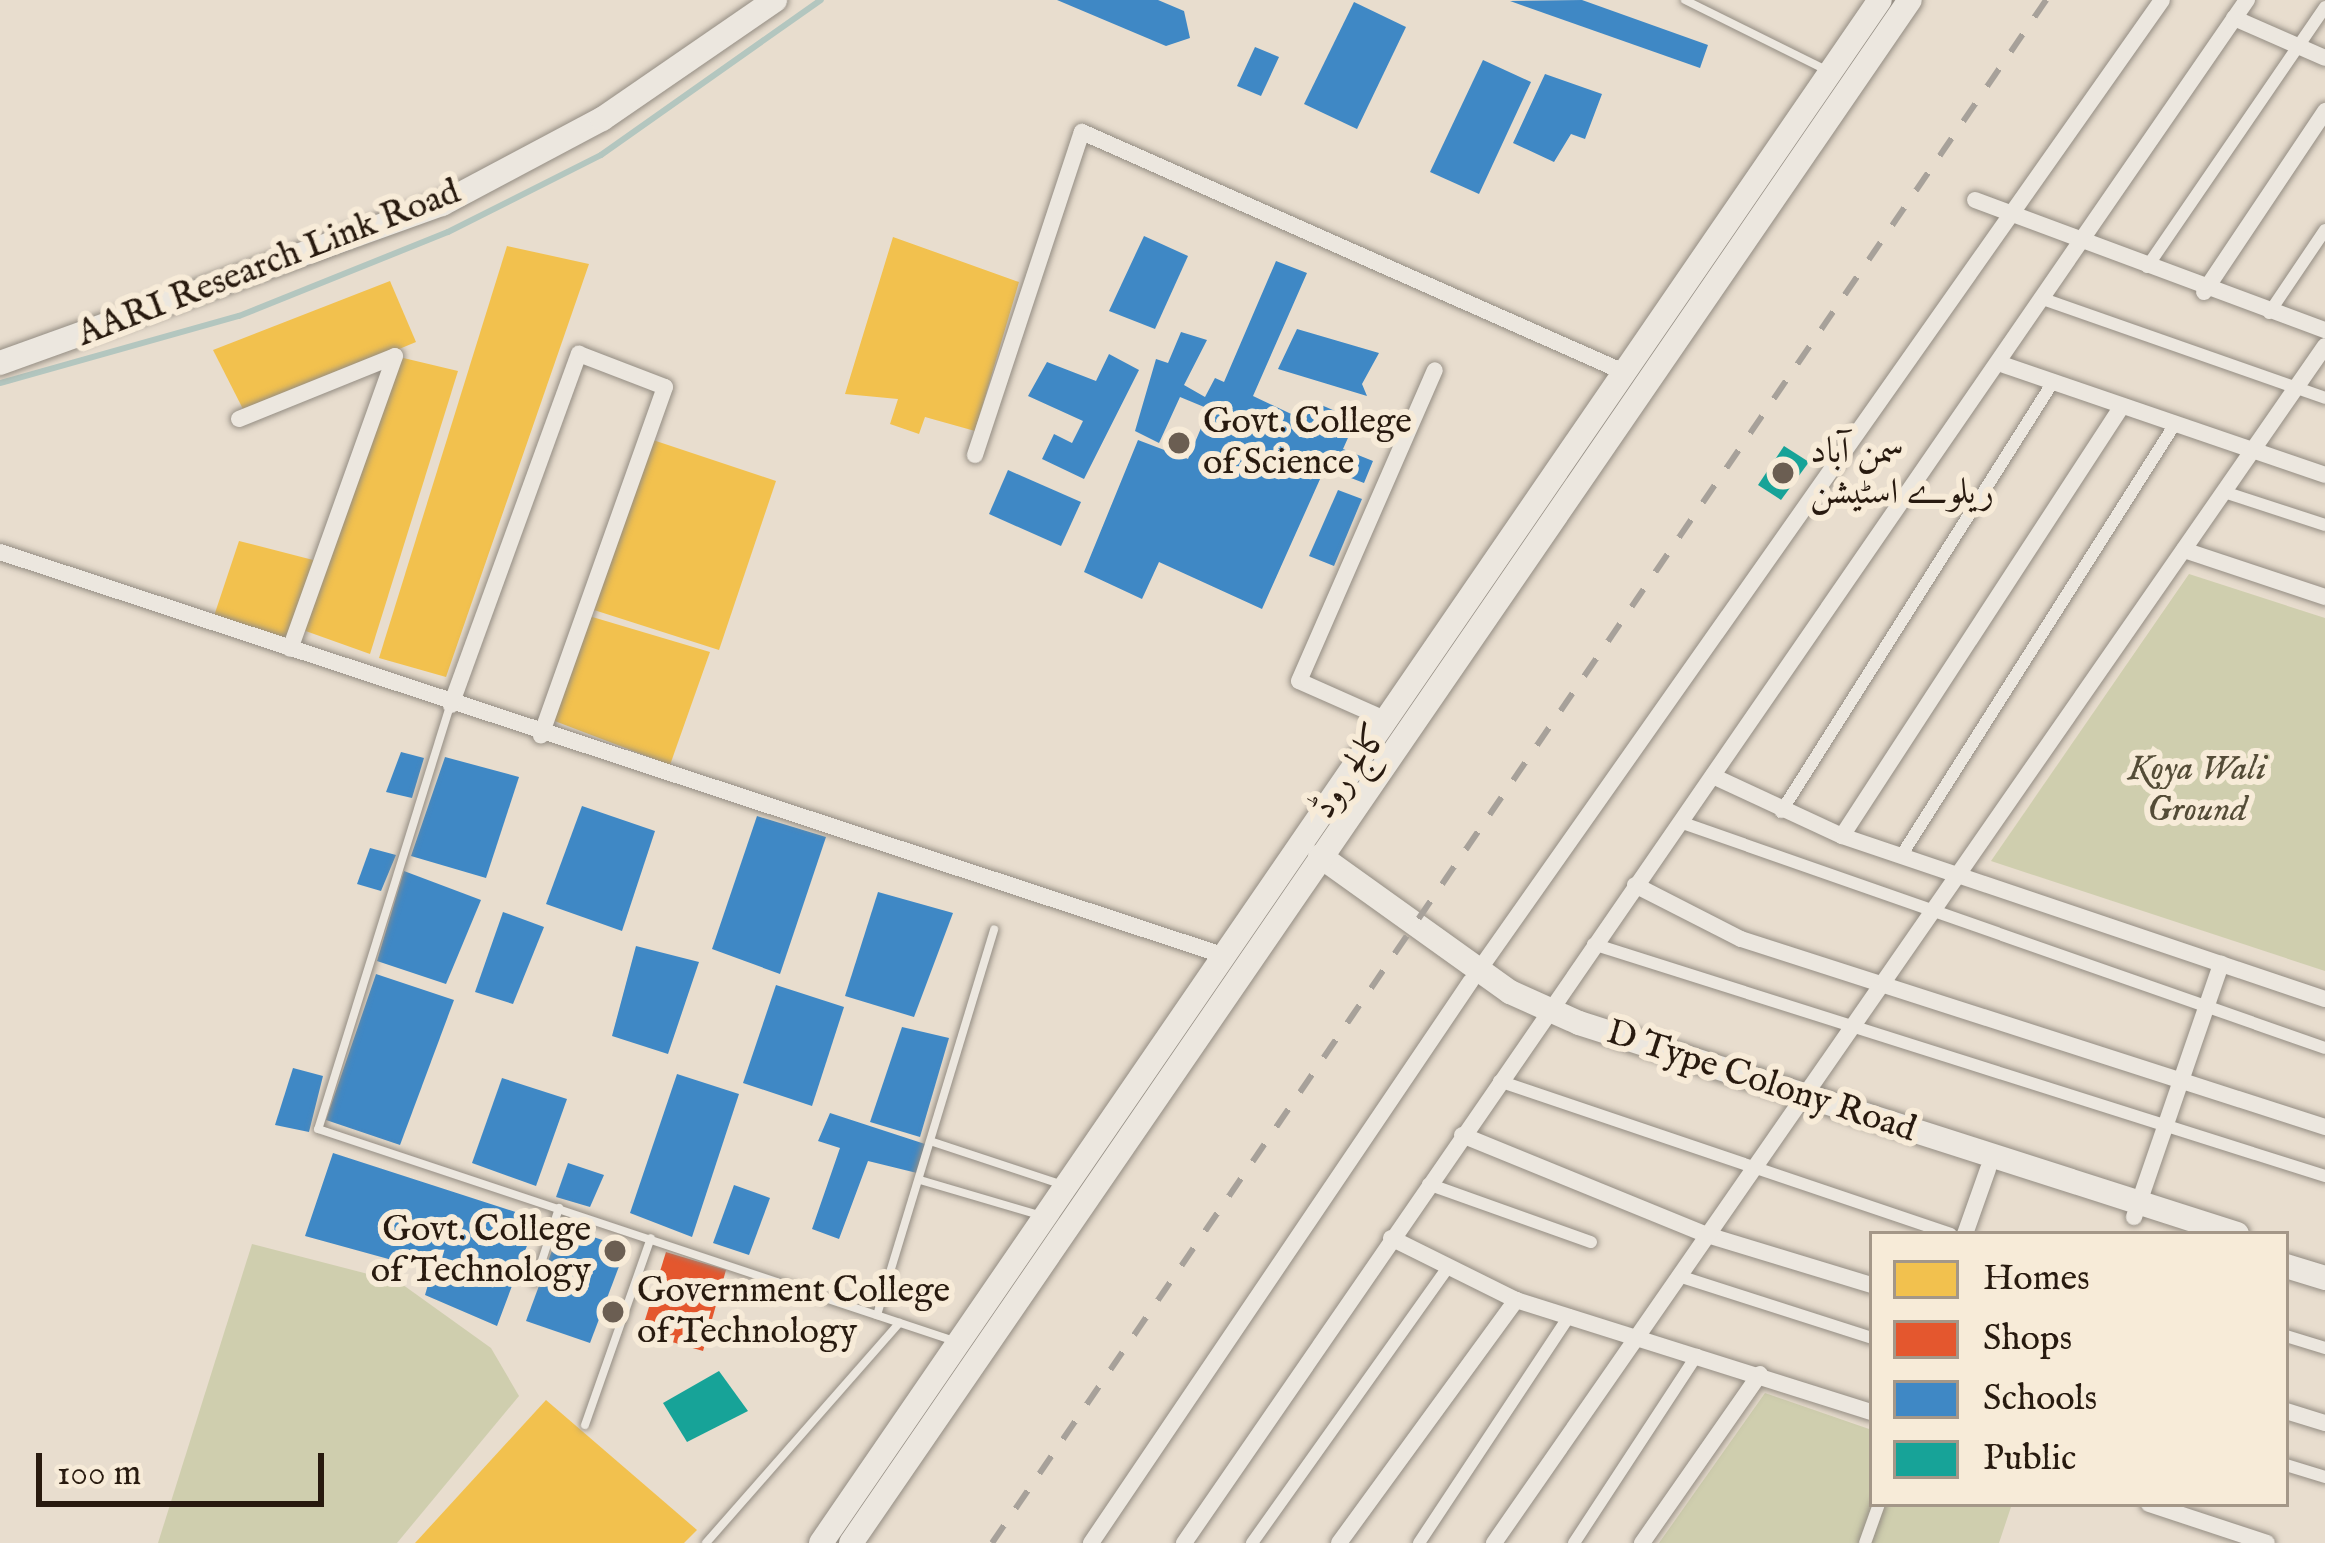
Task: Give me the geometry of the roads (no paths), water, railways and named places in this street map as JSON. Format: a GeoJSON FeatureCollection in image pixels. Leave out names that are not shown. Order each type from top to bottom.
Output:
{"type":"FeatureCollection","features":[{"type":"Feature","properties":{"kind":"main road","name":"AARI Research Link Road"},"geometry":{"type":"LineString","coordinates":[[0,363],[442,204],[602,118],[776,0]]}},
{"type":"Feature","properties":{"kind":"main road","name":"کالج روڈ"},"geometry":{"type":"LineString","coordinates":[[821,1543],[1880,0]]}},
{"type":"Feature","properties":{"kind":"main road","name":"کالج روڈ"},"geometry":{"type":"LineString","coordinates":[[851,1543],[1910,0]]}},
{"type":"Feature","properties":{"kind":"main road","name":"D Type Colony Road"},"geometry":{"type":"LineString","coordinates":[[1316,861],[1475,975],[1544,1014],[1988,1169],[2225,1231]]}},
{"type":"Feature","properties":{"kind":"main road","name":"D Type Colony Road"},"geometry":{"type":"LineString","coordinates":[[1799,1102],[2137,1209],[2182,1231]]}},
{"type":"Feature","properties":{"kind":"main road"},"geometry":{"type":"LineString","coordinates":[[2289,1251],[2325,1263]]}},
{"type":"Feature","properties":{"kind":"main road"},"geometry":{"type":"LineString","coordinates":[[2289,1267],[2325,1278]]}},
{"type":"Feature","properties":{"kind":"street"},"geometry":{"type":"LineString","coordinates":[[1091,1543],[1475,975],[2162,0]]}},
{"type":"Feature","properties":{"kind":"street"},"geometry":{"type":"LineString","coordinates":[[1184,1543],[1544,1014],[2004,365],[2077,245],[2247,0]]}},
{"type":"Feature","properties":{"kind":"street"},"geometry":{"type":"LineString","coordinates":[[2147,267],[2325,7]]}},
{"type":"Feature","properties":{"kind":"street"},"geometry":{"type":"LineString","coordinates":[[2234,19],[2325,58]]}},
{"type":"Feature","properties":{"kind":"street"},"geometry":{"type":"LineString","coordinates":[[2204,292],[2325,111]]}},
{"type":"Feature","properties":{"kind":"street"},"geometry":{"type":"LineString","coordinates":[[975,455],[1082,132],[1626,374]]}},
{"type":"Feature","properties":{"kind":"street"},"geometry":{"type":"LineString","coordinates":[[1975,200],[2077,245],[2325,330]]}},
{"type":"Feature","properties":{"kind":"street"},"geometry":{"type":"LineString","coordinates":[[2269,313],[2325,230]]}},
{"type":"Feature","properties":{"kind":"street"},"geometry":{"type":"LineString","coordinates":[[2043,299],[2325,398]]}},
{"type":"Feature","properties":{"kind":"street"},"geometry":{"type":"LineString","coordinates":[[1494,1543],[2325,346]]}},
{"type":"Feature","properties":{"kind":"street"},"geometry":{"type":"LineString","coordinates":[[451,705],[579,354],[664,387],[541,736]]}},
{"type":"Feature","properties":{"kind":"street"},"geometry":{"type":"LineString","coordinates":[[238,418],[395,356],[290,649]]}},
{"type":"Feature","properties":{"kind":"street"},"geometry":{"type":"LineString","coordinates":[[2004,365],[2325,476]]}},
{"type":"Feature","properties":{"kind":"street"},"geometry":{"type":"LineString","coordinates":[[1387,720],[1299,681],[1435,370]]}},
{"type":"Feature","properties":{"kind":"street"},"geometry":{"type":"LineString","coordinates":[[1781,812],[2053,382]]}},
{"type":"Feature","properties":{"kind":"street"},"geometry":{"type":"LineString","coordinates":[[1842,836],[2122,406]]}},
{"type":"Feature","properties":{"kind":"street"},"geometry":{"type":"LineString","coordinates":[[1900,856],[2175,424]]}},
{"type":"Feature","properties":{"kind":"street"},"geometry":{"type":"LineString","coordinates":[[2224,492],[2325,525]]}},
{"type":"Feature","properties":{"kind":"street"},"geometry":{"type":"LineString","coordinates":[[2184,550],[2325,597]]}},
{"type":"Feature","properties":{"kind":"street"},"geometry":{"type":"LineString","coordinates":[[0,553],[541,736],[1222,955]]}},
{"type":"Feature","properties":{"kind":"street"},"geometry":{"type":"LineString","coordinates":[[1713,776],[1781,812],[1842,836],[2325,999]]}},
{"type":"Feature","properties":{"kind":"street"},"geometry":{"type":"LineString","coordinates":[[1680,822],[1930,916],[2325,1048]]}},
{"type":"Feature","properties":{"kind":"street"},"geometry":{"type":"LineString","coordinates":[[1635,885],[1741,939],[2325,1127]]}},
{"type":"Feature","properties":{"kind":"street"},"geometry":{"type":"LineString","coordinates":[[1593,944],[2325,1176]]}},
{"type":"Feature","properties":{"kind":"street"},"geometry":{"type":"LineString","coordinates":[[2137,1209],[2221,964]]}},
{"type":"Feature","properties":{"kind":"street"},"geometry":{"type":"LineString","coordinates":[[1498,1081],[1942,1231]]}},
{"type":"Feature","properties":{"kind":"street"},"geometry":{"type":"LineString","coordinates":[[1462,1135],[1707,1235],[1869,1285]]}},
{"type":"Feature","properties":{"kind":"street"},"geometry":{"type":"LineString","coordinates":[[1966,1231],[1988,1169]]}},
{"type":"Feature","properties":{"kind":"street"},"geometry":{"type":"LineString","coordinates":[[1428,1184],[1592,1242]]}},
{"type":"Feature","properties":{"kind":"street"},"geometry":{"type":"LineString","coordinates":[[1391,1238],[1516,1300],[1639,1334],[1869,1411]]}},
{"type":"Feature","properties":{"kind":"street"},"geometry":{"type":"LineString","coordinates":[[1252,1543],[1448,1267]]}},
{"type":"Feature","properties":{"kind":"street"},"geometry":{"type":"LineString","coordinates":[[1679,1276],[1869,1337]]}},
{"type":"Feature","properties":{"kind":"street"},"geometry":{"type":"LineString","coordinates":[[1339,1543],[1516,1300]]}},
{"type":"Feature","properties":{"kind":"street"},"geometry":{"type":"LineString","coordinates":[[1420,1543],[1570,1315]]}},
{"type":"Feature","properties":{"kind":"street"},"geometry":{"type":"LineString","coordinates":[[2289,1337],[2325,1348]]}},
{"type":"Feature","properties":{"kind":"street"},"geometry":{"type":"LineString","coordinates":[[1574,1543],[1697,1354]]}},
{"type":"Feature","properties":{"kind":"street"},"geometry":{"type":"LineString","coordinates":[[1642,1543],[1760,1374]]}},
{"type":"Feature","properties":{"kind":"street"},"geometry":{"type":"LineString","coordinates":[[2289,1412],[2325,1423]]}},
{"type":"Feature","properties":{"kind":"street"},"geometry":{"type":"LineString","coordinates":[[2289,1467],[2325,1478]]}},
{"type":"Feature","properties":{"kind":"street"},"geometry":{"type":"LineString","coordinates":[[1865,1543],[1878,1507]]}},
{"type":"Feature","properties":{"kind":"street"},"geometry":{"type":"LineString","coordinates":[[2162,1507],[2267,1543]]}},
{"type":"Feature","properties":{"kind":"lane"},"geometry":{"type":"LineString","coordinates":[[1685,0],[1831,73]]}},
{"type":"Feature","properties":{"kind":"lane"},"geometry":{"type":"LineString","coordinates":[[451,705],[318,1129],[983,1350]]}},
{"type":"Feature","properties":{"kind":"lane"},"geometry":{"type":"LineString","coordinates":[[877,1316],[994,929]]}},
{"type":"Feature","properties":{"kind":"lane"},"geometry":{"type":"LineString","coordinates":[[933,1142],[1066,1186]]}},
{"type":"Feature","properties":{"kind":"lane"},"geometry":{"type":"LineString","coordinates":[[920,1180],[1043,1216]]}},
{"type":"Feature","properties":{"kind":"lane"},"geometry":{"type":"LineString","coordinates":[[535,1282],[559,1208]]}},
{"type":"Feature","properties":{"kind":"lane"},"geometry":{"type":"LineString","coordinates":[[585,1425],[651,1238]]}},
{"type":"Feature","properties":{"kind":"lane"},"geometry":{"type":"LineString","coordinates":[[706,1543],[899,1323]]}},
{"type":"Feature","properties":{"kind":"waterway"},"geometry":{"type":"LineString","coordinates":[[0,383],[239,316],[448,232],[601,155],[821,0]]}},
{"type":"Feature","properties":{"kind":"railway"},"geometry":{"type":"LineString","coordinates":[[992,1543],[2046,0]]}},
{"type":"Feature","properties":{"kind":"place","name":"Govt. College of Science"},"geometry":{"type":"Point","coordinates":[1179,443]}},
{"type":"Feature","properties":{"kind":"place","name":"سمن آباد ریلوے اسٹیشن"},"geometry":{"type":"Point","coordinates":[1783,473]}},
{"type":"Feature","properties":{"kind":"place","name":"Govt. College of Technology"},"geometry":{"type":"Point","coordinates":[615,1251]}},
{"type":"Feature","properties":{"kind":"place","name":"Government College of Technology"},"geometry":{"type":"Point","coordinates":[613,1312]}},
{"type":"Feature","properties":{"kind":"park label","name":"Koya Wali Ground"},"geometry":{"type":"Point","coordinates":[2197,790]}}]}
